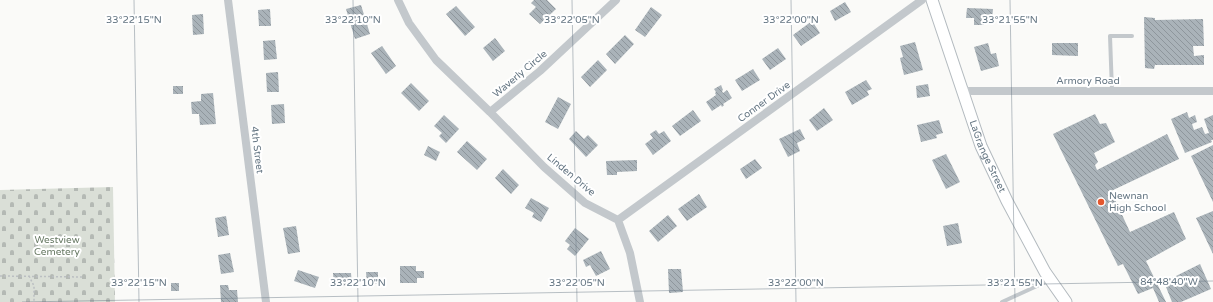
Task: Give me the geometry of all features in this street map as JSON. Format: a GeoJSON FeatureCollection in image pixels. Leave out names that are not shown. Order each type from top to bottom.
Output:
{"type":"FeatureCollection","features":[{"type":"Feature","properties":{"kind":"street","name":"4th Street"},"geometry":{"type":"LineString","coordinates":[[228,0],[266,302]]}},
{"type":"Feature","properties":{"kind":"street","name":"Waverly Circle"},"geometry":{"type":"LineString","coordinates":[[398,0],[409,23],[436,60],[490,112],[540,71],[616,0]]}},
{"type":"Feature","properties":{"kind":"street","name":"Conner Drive"},"geometry":{"type":"LineString","coordinates":[[618,220],[922,0]]}},
{"type":"Feature","properties":{"kind":"street","name":"LaGrange Street"},"geometry":{"type":"LineString","coordinates":[[932,0],[981,146],[1007,201],[1050,279],[1066,302]]}},
{"type":"Feature","properties":{"kind":"street","name":"Armory Road"},"geometry":{"type":"LineString","coordinates":[[963,91],[1213,91]]}},
{"type":"Feature","properties":{"kind":"street","name":"Linden Drive"},"geometry":{"type":"LineString","coordinates":[[490,112],[544,167],[585,203],[618,220]]}},
{"type":"Feature","properties":{"kind":"street"},"geometry":{"type":"LineString","coordinates":[[618,220],[630,253],[640,302]]}},
{"type":"Feature","properties":{"kind":"lane"},"geometry":{"type":"LineString","coordinates":[[1112,91],[1110,36],[1132,36]]}},
{"type":"Feature","properties":{"kind":"lane"},"geometry":{"type":"LineString","coordinates":[[1002,302],[1050,279]]}},
{"type":"Feature","properties":{"kind":"path"},"geometry":{"type":"LineString","coordinates":[[0,276],[84,277]]}},
{"type":"Feature","properties":{"kind":"path"},"geometry":{"type":"LineString","coordinates":[[29,276],[34,286],[34,302]]}},
{"type":"Feature","properties":{"kind":"green space","name":"Westview Cemetery"},"geometry":{"type":"Polygon","coordinates":[[[113,187],[115,302],[0,302],[0,190],[113,187]]]}},
{"type":"Feature","properties":{"kind":"building"},"geometry":{"type":"Polygon","coordinates":[[[534,0],[547,0],[556,9],[540,24],[529,14],[536,7],[531,3],[534,0]]]}},
{"type":"Feature","properties":{"kind":"building"},"geometry":{"type":"Polygon","coordinates":[[[845,2],[851,12],[835,21],[830,11],[845,2]]]}},
{"type":"Feature","properties":{"kind":"building"},"geometry":{"type":"Polygon","coordinates":[[[361,5],[370,34],[355,39],[346,9],[361,5]]]}},
{"type":"Feature","properties":{"kind":"building"},"geometry":{"type":"Polygon","coordinates":[[[456,6],[475,27],[465,36],[446,14],[456,6]]]}},
{"type":"Feature","properties":{"kind":"building"},"geometry":{"type":"Polygon","coordinates":[[[651,7],[662,15],[645,37],[635,30],[651,7]]]}},
{"type":"Feature","properties":{"kind":"building"},"geometry":{"type":"Polygon","coordinates":[[[967,8],[993,9],[992,20],[984,20],[984,25],[974,25],[974,18],[966,18],[967,8]]]}},
{"type":"Feature","properties":{"kind":"building"},"geometry":{"type":"Polygon","coordinates":[[[270,9],[271,26],[259,26],[258,10],[270,9]]]}},
{"type":"Feature","properties":{"kind":"building"},"geometry":{"type":"Polygon","coordinates":[[[203,14],[204,34],[193,35],[192,15],[203,14]]]}},
{"type":"Feature","properties":{"kind":"building"},"geometry":{"type":"Polygon","coordinates":[[[1144,17],[1155,18],[1155,20],[1203,19],[1204,46],[1193,46],[1194,56],[1204,55],[1204,65],[1155,65],[1154,69],[1145,68],[1144,17]]]}},
{"type":"Feature","properties":{"kind":"building"},"geometry":{"type":"Polygon","coordinates":[[[812,21],[820,33],[801,46],[793,35],[812,21]]]}},
{"type":"Feature","properties":{"kind":"building"},"geometry":{"type":"Polygon","coordinates":[[[625,35],[634,44],[615,64],[606,54],[625,35]]]}},
{"type":"Feature","properties":{"kind":"building"},"geometry":{"type":"Polygon","coordinates":[[[495,38],[505,51],[493,61],[483,48],[495,38]]]}},
{"type":"Feature","properties":{"kind":"building"},"geometry":{"type":"Polygon","coordinates":[[[275,40],[277,59],[264,60],[263,41],[275,40]]]}},
{"type":"Feature","properties":{"kind":"building"},"geometry":{"type":"Polygon","coordinates":[[[915,42],[923,70],[904,75],[900,58],[903,57],[900,46],[915,42]]]}},
{"type":"Feature","properties":{"kind":"building"},"geometry":{"type":"Polygon","coordinates":[[[988,43],[991,54],[996,53],[999,66],[981,71],[974,47],[988,43]]]}},
{"type":"Feature","properties":{"kind":"building"},"geometry":{"type":"Polygon","coordinates":[[[1052,43],[1078,43],[1078,56],[1052,55],[1052,43]]]}},
{"type":"Feature","properties":{"kind":"building"},"geometry":{"type":"Polygon","coordinates":[[[382,46],[396,66],[386,74],[371,53],[382,46]]]}},
{"type":"Feature","properties":{"kind":"building"},"geometry":{"type":"Polygon","coordinates":[[[778,48],[786,59],[770,70],[762,59],[778,48]]]}},
{"type":"Feature","properties":{"kind":"building"},"geometry":{"type":"Polygon","coordinates":[[[598,60],[607,70],[590,87],[581,77],[598,60]]]}},
{"type":"Feature","properties":{"kind":"building"},"geometry":{"type":"Polygon","coordinates":[[[753,69],[760,80],[742,91],[735,80],[753,69]]]}},
{"type":"Feature","properties":{"kind":"building"},"geometry":{"type":"Polygon","coordinates":[[[278,72],[279,92],[267,92],[266,73],[278,72]]]}},
{"type":"Feature","properties":{"kind":"building"},"geometry":{"type":"Polygon","coordinates":[[[866,80],[872,89],[867,91],[869,95],[852,105],[845,92],[866,80]]]}},
{"type":"Feature","properties":{"kind":"building"},"geometry":{"type":"Polygon","coordinates":[[[411,83],[429,101],[419,111],[401,93],[411,83]]]}},
{"type":"Feature","properties":{"kind":"building"},"geometry":{"type":"Polygon","coordinates":[[[928,84],[930,96],[917,98],[916,86],[928,84]]]}},
{"type":"Feature","properties":{"kind":"building"},"geometry":{"type":"Polygon","coordinates":[[[721,85],[723,93],[727,90],[732,98],[723,104],[724,105],[722,107],[721,105],[712,111],[706,102],[716,95],[714,89],[721,85]]]}},
{"type":"Feature","properties":{"kind":"building"},"geometry":{"type":"Polygon","coordinates":[[[173,86],[183,86],[183,94],[173,94],[173,86]]]}},
{"type":"Feature","properties":{"kind":"building"},"geometry":{"type":"Polygon","coordinates":[[[213,93],[216,124],[200,125],[199,114],[192,114],[191,102],[201,101],[201,94],[213,93]]]}},
{"type":"Feature","properties":{"kind":"building"},"geometry":{"type":"Polygon","coordinates":[[[558,97],[571,104],[558,129],[545,122],[558,97]]]}},
{"type":"Feature","properties":{"kind":"building"},"geometry":{"type":"Polygon","coordinates":[[[284,104],[285,123],[272,124],[271,105],[284,104]]]}},
{"type":"Feature","properties":{"kind":"building"},"geometry":{"type":"Polygon","coordinates":[[[824,108],[833,120],[817,131],[809,120],[824,108]]]}},
{"type":"Feature","properties":{"kind":"building"},"geometry":{"type":"Polygon","coordinates":[[[693,110],[701,121],[680,136],[672,126],[693,110]]]}},
{"type":"Feature","properties":{"kind":"building"},"geometry":{"type":"Polygon","coordinates":[[[1187,112],[1189,118],[1195,115],[1197,122],[1192,124],[1194,130],[1202,127],[1205,134],[1209,133],[1204,119],[1213,115],[1213,140],[1211,140],[1212,142],[1185,153],[1171,119],[1187,112]]]}},
{"type":"Feature","properties":{"kind":"building","name":"Newnan High School"},"geometry":{"type":"Polygon","coordinates":[[[1095,114],[1100,124],[1106,123],[1115,142],[1094,153],[1098,162],[1095,165],[1097,170],[1167,134],[1179,159],[1111,191],[1130,232],[1174,212],[1186,239],[1146,261],[1166,302],[1159,302],[1153,288],[1138,294],[1123,264],[1118,266],[1053,134],[1095,114]]]}},
{"type":"Feature","properties":{"kind":"building"},"geometry":{"type":"Polygon","coordinates":[[[444,115],[459,129],[446,143],[439,136],[442,133],[434,126],[444,115]]]}},
{"type":"Feature","properties":{"kind":"building"},"geometry":{"type":"Polygon","coordinates":[[[939,120],[943,133],[936,135],[937,138],[921,142],[917,125],[939,120]]]}},
{"type":"Feature","properties":{"kind":"building"},"geometry":{"type":"Polygon","coordinates":[[[800,129],[805,139],[797,143],[800,151],[788,157],[779,139],[800,129]]]}},
{"type":"Feature","properties":{"kind":"building"},"geometry":{"type":"Polygon","coordinates":[[[656,130],[659,134],[664,131],[671,141],[653,155],[645,144],[653,138],[650,134],[656,130]]]}},
{"type":"Feature","properties":{"kind":"building"},"geometry":{"type":"Polygon","coordinates":[[[576,131],[584,139],[588,135],[598,145],[586,157],[569,139],[576,131]]]}},
{"type":"Feature","properties":{"kind":"building"},"geometry":{"type":"Polygon","coordinates":[[[467,141],[487,159],[477,170],[457,152],[467,141]]]}},
{"type":"Feature","properties":{"kind":"building"},"geometry":{"type":"Polygon","coordinates":[[[1213,145],[1213,202],[1191,156],[1213,145]]]}},
{"type":"Feature","properties":{"kind":"building"},"geometry":{"type":"Polygon","coordinates":[[[428,146],[440,152],[436,161],[424,155],[428,146]]]}},
{"type":"Feature","properties":{"kind":"building"},"geometry":{"type":"Polygon","coordinates":[[[946,154],[960,182],[946,189],[932,160],[946,154]]]}},
{"type":"Feature","properties":{"kind":"building"},"geometry":{"type":"Polygon","coordinates":[[[755,159],[762,168],[746,179],[740,169],[755,159]]]}},
{"type":"Feature","properties":{"kind":"building"},"geometry":{"type":"Polygon","coordinates":[[[637,160],[637,171],[617,172],[617,175],[607,175],[606,161],[637,160]]]}},
{"type":"Feature","properties":{"kind":"building"},"geometry":{"type":"Polygon","coordinates":[[[503,169],[519,185],[511,194],[495,178],[503,169]]]}},
{"type":"Feature","properties":{"kind":"building"},"geometry":{"type":"Polygon","coordinates":[[[699,194],[707,207],[687,221],[678,209],[699,194]]]}},
{"type":"Feature","properties":{"kind":"building"},"geometry":{"type":"Polygon","coordinates":[[[531,198],[549,208],[541,222],[532,217],[534,213],[525,208],[531,198]]]}},
{"type":"Feature","properties":{"kind":"building"},"geometry":{"type":"Polygon","coordinates":[[[1213,211],[1213,254],[1196,218],[1213,211]]]}},
{"type":"Feature","properties":{"kind":"building"},"geometry":{"type":"Polygon","coordinates":[[[668,215],[677,226],[658,242],[649,231],[668,215]]]}},
{"type":"Feature","properties":{"kind":"building"},"geometry":{"type":"Polygon","coordinates":[[[226,216],[229,235],[218,237],[215,218],[226,216]]]}},
{"type":"Feature","properties":{"kind":"building"},"geometry":{"type":"Polygon","coordinates":[[[958,223],[962,243],[947,246],[943,226],[958,223]]]}},
{"type":"Feature","properties":{"kind":"building"},"geometry":{"type":"Polygon","coordinates":[[[296,226],[300,252],[288,254],[283,228],[296,226]]]}},
{"type":"Feature","properties":{"kind":"building"},"geometry":{"type":"Polygon","coordinates":[[[575,228],[589,239],[575,256],[567,249],[570,245],[565,241],[575,228]]]}},
{"type":"Feature","properties":{"kind":"building"},"geometry":{"type":"Polygon","coordinates":[[[601,251],[610,269],[596,276],[590,265],[586,267],[583,260],[601,251]]]}},
{"type":"Feature","properties":{"kind":"building"},"geometry":{"type":"Polygon","coordinates":[[[230,253],[234,272],[221,274],[218,255],[230,253]]]}},
{"type":"Feature","properties":{"kind":"building"},"geometry":{"type":"Polygon","coordinates":[[[1200,264],[1211,289],[1181,302],[1172,302],[1164,282],[1200,264]]]}},
{"type":"Feature","properties":{"kind":"building"},"geometry":{"type":"Polygon","coordinates":[[[400,266],[416,266],[416,271],[424,271],[424,278],[417,278],[417,283],[400,283],[400,266]]]}},
{"type":"Feature","properties":{"kind":"building"},"geometry":{"type":"Polygon","coordinates":[[[668,269],[681,269],[683,292],[669,293],[668,269]]]}},
{"type":"Feature","properties":{"kind":"building"},"geometry":{"type":"Polygon","coordinates":[[[298,270],[319,277],[315,288],[294,281],[298,270]]]}},
{"type":"Feature","properties":{"kind":"building"},"geometry":{"type":"Polygon","coordinates":[[[366,272],[378,272],[378,284],[367,284],[366,272]]]}},
{"type":"Feature","properties":{"kind":"building"},"geometry":{"type":"Polygon","coordinates":[[[333,273],[351,273],[352,285],[334,286],[333,273]]]}},
{"type":"Feature","properties":{"kind":"building"},"geometry":{"type":"Polygon","coordinates":[[[171,283],[179,283],[179,291],[171,291],[171,283]]]}},
{"type":"Feature","properties":{"kind":"building"},"geometry":{"type":"Polygon","coordinates":[[[220,285],[228,285],[229,290],[237,290],[238,302],[221,302],[220,285]]]}},
{"type":"Feature","properties":{"kind":"place","name":"Newnan High School"},"geometry":{"type":"Point","coordinates":[1101,202]}}]}
